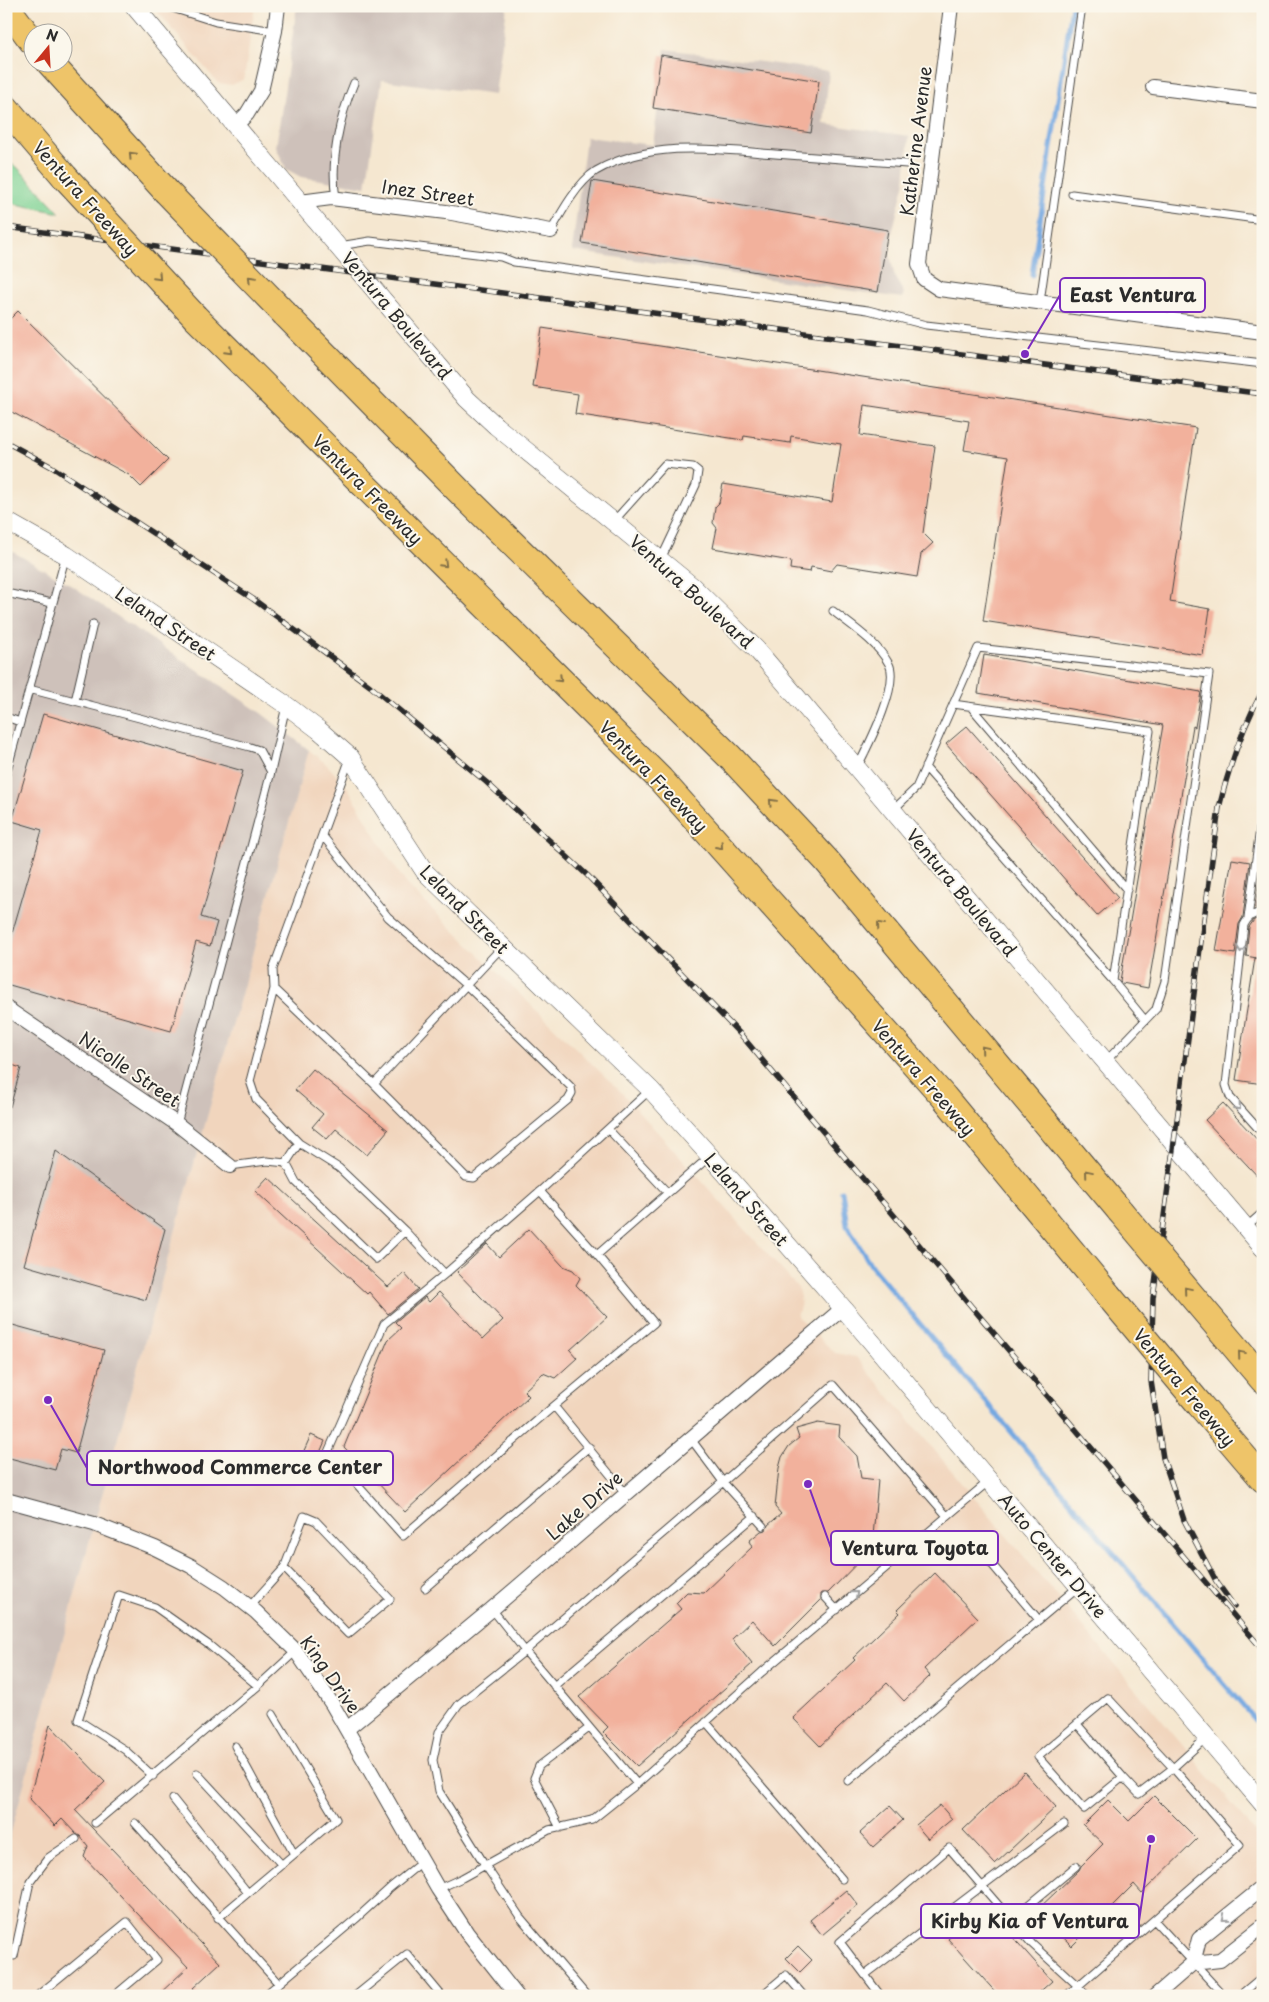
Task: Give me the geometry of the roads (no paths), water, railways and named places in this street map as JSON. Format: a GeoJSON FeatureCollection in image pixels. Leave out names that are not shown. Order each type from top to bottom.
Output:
{"type":"FeatureCollection","features":[{"type":"Feature","properties":{"kind":"highway"},"geometry":{"type":"LineString","coordinates":[[6,6],[22,28]]}},
{"type":"Feature","properties":{"kind":"highway"},"geometry":{"type":"LineString","coordinates":[[58,72],[165,190],[285,314],[459,491],[730,757],[826,860],[1263,1380]]}},
{"type":"Feature","properties":{"kind":"highway","name":"Ventura Freeway"},"geometry":{"type":"LineString","coordinates":[[9,111],[65,177],[195,317],[660,779],[944,1097],[1108,1296],[1263,1479]]}},
{"type":"Feature","properties":{"kind":"street"},"geometry":{"type":"LineString","coordinates":[[235,126],[248,114],[261,92],[275,31],[278,6]]}},
{"type":"Feature","properties":{"kind":"street","name":"Katherine Avenue"},"geometry":{"type":"LineString","coordinates":[[951,6],[919,264],[924,279],[939,289],[1040,302]]}},
{"type":"Feature","properties":{"kind":"street","name":"Ventura Boulevard"},"geometry":{"type":"LineString","coordinates":[[143,9],[235,126],[467,399],[496,426],[614,521],[726,617],[757,650],[1263,1248]]}},
{"type":"Feature","properties":{"kind":"street"},"geometry":{"type":"LineString","coordinates":[[1153,86],[1263,101]]}},
{"type":"Feature","properties":{"kind":"street","name":"Inez Street"},"geometry":{"type":"LineString","coordinates":[[300,202],[336,199],[446,212],[551,231]]}},
{"type":"Feature","properties":{"kind":"street"},"geometry":{"type":"LineString","coordinates":[[1040,302],[1263,332]]}},
{"type":"Feature","properties":{"kind":"street","name":"Leland Street"},"geometry":{"type":"LineString","coordinates":[[6,521],[66,555],[286,705],[350,757],[425,872],[650,1090],[843,1308]]}},
{"type":"Feature","properties":{"kind":"street","name":"Nicolle Street"},"geometry":{"type":"LineString","coordinates":[[6,1008],[178,1124],[230,1166]]}},
{"type":"Feature","properties":{"kind":"street","name":"Lake Drive"},"geometry":{"type":"LineString","coordinates":[[347,1729],[492,1609],[843,1308]]}},
{"type":"Feature","properties":{"kind":"street","name":"Auto Center Drive"},"geometry":{"type":"LineString","coordinates":[[843,1308],[1263,1804]]}},
{"type":"Feature","properties":{"kind":"street","name":"King Drive"},"geometry":{"type":"LineString","coordinates":[[6,1500],[94,1524],[154,1548],[190,1566],[224,1587],[249,1607],[296,1651],[347,1729],[438,1889],[467,1933],[517,1996]]}},
{"type":"Feature","properties":{"kind":"street"},"geometry":{"type":"LineString","coordinates":[[1193,1963],[1199,1939],[1263,1887]]}},
{"type":"Feature","properties":{"kind":"street"},"geometry":{"type":"LineString","coordinates":[[1155,1996],[1193,1963],[1220,1960],[1263,1926]]}},
{"type":"Feature","properties":{"kind":"lane"},"geometry":{"type":"LineString","coordinates":[[166,6],[216,22],[275,31]]}},
{"type":"Feature","properties":{"kind":"lane"},"geometry":{"type":"LineString","coordinates":[[1040,302],[1082,6]]}},
{"type":"Feature","properties":{"kind":"lane"},"geometry":{"type":"LineString","coordinates":[[336,199],[333,169],[345,104],[354,83]]}},
{"type":"Feature","properties":{"kind":"lane"},"geometry":{"type":"LineString","coordinates":[[551,231],[572,196],[594,172],[620,160],[655,150],[695,148],[907,164]]}},
{"type":"Feature","properties":{"kind":"lane"},"geometry":{"type":"LineString","coordinates":[[1072,194],[1263,220]]}},
{"type":"Feature","properties":{"kind":"lane"},"geometry":{"type":"LineString","coordinates":[[338,246],[370,241],[492,256],[514,262],[868,310],[926,325],[1263,364]]}},
{"type":"Feature","properties":{"kind":"lane"},"geometry":{"type":"LineString","coordinates":[[614,521],[665,464],[693,467],[698,471],[696,485],[660,560]]}},
{"type":"Feature","properties":{"kind":"lane"},"geometry":{"type":"LineString","coordinates":[[6,774],[66,555]]}},
{"type":"Feature","properties":{"kind":"lane"},"geometry":{"type":"LineString","coordinates":[[6,593],[52,603]]}},
{"type":"Feature","properties":{"kind":"lane"},"geometry":{"type":"LineString","coordinates":[[833,611],[876,646],[889,664],[892,676],[882,712],[857,768]]}},
{"type":"Feature","properties":{"kind":"lane"},"geometry":{"type":"LineString","coordinates":[[75,701],[93,624]]}},
{"type":"Feature","properties":{"kind":"lane"},"geometry":{"type":"LineString","coordinates":[[893,810],[916,788],[978,648],[1209,674],[1165,981],[1156,1009],[1106,1061]]}},
{"type":"Feature","properties":{"kind":"lane"},"geometry":{"type":"LineString","coordinates":[[29,689],[259,750],[271,772]]}},
{"type":"Feature","properties":{"kind":"lane"},"geometry":{"type":"LineString","coordinates":[[953,704],[1150,731],[1113,981]]}},
{"type":"Feature","properties":{"kind":"lane"},"geometry":{"type":"LineString","coordinates":[[178,1124],[271,772],[286,705]]}},
{"type":"Feature","properties":{"kind":"lane"},"geometry":{"type":"LineString","coordinates":[[971,707],[1127,890]]}},
{"type":"Feature","properties":{"kind":"lane"},"geometry":{"type":"LineString","coordinates":[[6,717],[20,722]]}},
{"type":"Feature","properties":{"kind":"lane"},"geometry":{"type":"LineString","coordinates":[[350,757],[274,969],[274,989],[250,1081],[256,1098],[299,1143],[339,1168],[445,1274]]}},
{"type":"Feature","properties":{"kind":"lane"},"geometry":{"type":"LineString","coordinates":[[925,767],[1145,1020]]}},
{"type":"Feature","properties":{"kind":"lane"},"geometry":{"type":"LineString","coordinates":[[1263,806],[1248,918],[1244,925],[1226,1085],[1230,1097],[1263,1134]]}},
{"type":"Feature","properties":{"kind":"lane"},"geometry":{"type":"LineString","coordinates":[[274,989],[374,1084],[466,1176],[474,1178],[568,1100],[572,1093],[571,1087],[467,986],[388,917],[322,835]]}},
{"type":"Feature","properties":{"kind":"lane"},"geometry":{"type":"LineString","coordinates":[[1248,918],[1256,913],[1263,912]]}},
{"type":"Feature","properties":{"kind":"lane"},"geometry":{"type":"LineString","coordinates":[[374,1084],[502,947]]}},
{"type":"Feature","properties":{"kind":"lane"},"geometry":{"type":"LineString","coordinates":[[540,1191],[654,1322],[403,1536],[328,1452],[384,1324],[445,1274],[540,1191],[650,1090]]}},
{"type":"Feature","properties":{"kind":"lane"},"geometry":{"type":"LineString","coordinates":[[608,1128],[668,1193]]}},
{"type":"Feature","properties":{"kind":"lane"},"geometry":{"type":"LineString","coordinates":[[286,1163],[299,1143]]}},
{"type":"Feature","properties":{"kind":"lane"},"geometry":{"type":"LineString","coordinates":[[597,1255],[710,1156]]}},
{"type":"Feature","properties":{"kind":"lane"},"geometry":{"type":"LineString","coordinates":[[230,1166],[267,1161],[286,1163]]}},
{"type":"Feature","properties":{"kind":"lane"},"geometry":{"type":"LineString","coordinates":[[286,1163],[296,1182],[376,1259],[404,1231]]}},
{"type":"Feature","properties":{"kind":"lane"},"geometry":{"type":"LineString","coordinates":[[1246,1228],[1263,1212]]}},
{"type":"Feature","properties":{"kind":"lane"},"geometry":{"type":"LineString","coordinates":[[587,1996],[520,1917],[439,1791],[433,1760],[439,1732],[459,1704],[525,1651],[724,1482],[833,1385],[947,1516]]}},
{"type":"Feature","properties":{"kind":"lane"},"geometry":{"type":"LineString","coordinates":[[554,1406],[626,1494]]}},
{"type":"Feature","properties":{"kind":"lane"},"geometry":{"type":"LineString","coordinates":[[691,1440],[724,1482],[763,1526]]}},
{"type":"Feature","properties":{"kind":"lane"},"geometry":{"type":"LineString","coordinates":[[425,1588],[589,1447]]}},
{"type":"Feature","properties":{"kind":"lane"},"geometry":{"type":"LineString","coordinates":[[438,1889],[549,1830],[592,1820],[637,1784],[762,1672],[990,1480]]}},
{"type":"Feature","properties":{"kind":"lane"},"geometry":{"type":"LineString","coordinates":[[249,1607],[284,1568],[304,1516],[316,1521],[390,1600],[348,1634],[284,1568]]}},
{"type":"Feature","properties":{"kind":"lane"},"geometry":{"type":"LineString","coordinates":[[554,1686],[755,1516]]}},
{"type":"Feature","properties":{"kind":"lane"},"geometry":{"type":"LineString","coordinates":[[973,1542],[1038,1620]]}},
{"type":"Feature","properties":{"kind":"lane"},"geometry":{"type":"LineString","coordinates":[[848,1781],[1079,1586]]}},
{"type":"Feature","properties":{"kind":"lane"},"geometry":{"type":"LineString","coordinates":[[153,1776],[125,1750],[78,1720],[119,1596],[155,1607],[209,1645],[258,1686]]}},
{"type":"Feature","properties":{"kind":"lane"},"geometry":{"type":"LineString","coordinates":[[825,1597],[837,1610]]}},
{"type":"Feature","properties":{"kind":"lane"},"geometry":{"type":"LineString","coordinates":[[492,1609],[637,1784]]}},
{"type":"Feature","properties":{"kind":"lane"},"geometry":{"type":"LineString","coordinates":[[95,1823],[153,1776],[296,1651]]}},
{"type":"Feature","properties":{"kind":"lane"},"geometry":{"type":"LineString","coordinates":[[1066,1996],[1240,1845],[1173,1768],[1108,1698],[1038,1758],[1084,1809],[1123,1777]]}},
{"type":"Feature","properties":{"kind":"lane"},"geometry":{"type":"LineString","coordinates":[[218,1918],[336,1819],[274,1714]]}},
{"type":"Feature","properties":{"kind":"lane"},"geometry":{"type":"LineString","coordinates":[[706,1722],[842,1879]]}},
{"type":"Feature","properties":{"kind":"lane"},"geometry":{"type":"LineString","coordinates":[[1077,1724],[1139,1794],[1173,1768],[1207,1737]]}},
{"type":"Feature","properties":{"kind":"lane"},"geometry":{"type":"LineString","coordinates":[[560,1828],[534,1778],[535,1772],[539,1766],[589,1728]]}},
{"type":"Feature","properties":{"kind":"lane"},"geometry":{"type":"LineString","coordinates":[[236,1746],[294,1854]]}},
{"type":"Feature","properties":{"kind":"lane"},"geometry":{"type":"LineString","coordinates":[[197,1773],[282,1865]]}},
{"type":"Feature","properties":{"kind":"lane"},"geometry":{"type":"LineString","coordinates":[[173,1799],[248,1893]]}},
{"type":"Feature","properties":{"kind":"lane"},"geometry":{"type":"LineString","coordinates":[[135,1823],[278,1983]]}},
{"type":"Feature","properties":{"kind":"lane"},"geometry":{"type":"LineString","coordinates":[[865,1974],[1064,1824]]}},
{"type":"Feature","properties":{"kind":"lane"},"geometry":{"type":"LineString","coordinates":[[14,1956],[30,1882],[48,1858],[76,1839]]}},
{"type":"Feature","properties":{"kind":"lane"},"geometry":{"type":"LineString","coordinates":[[882,1996],[840,1942],[949,1848],[1032,1944],[1087,1996]]}},
{"type":"Feature","properties":{"kind":"lane"},"geometry":{"type":"LineString","coordinates":[[264,1996],[422,1862]]}},
{"type":"Feature","properties":{"kind":"lane"},"geometry":{"type":"LineString","coordinates":[[1011,1920],[1076,1866]]}},
{"type":"Feature","properties":{"kind":"lane"},"geometry":{"type":"LineString","coordinates":[[1154,1920],[1224,1996]]}},
{"type":"Feature","properties":{"kind":"lane"},"geometry":{"type":"LineString","coordinates":[[37,1996],[127,1922],[157,1960],[114,1996]]}},
{"type":"Feature","properties":{"kind":"lane"},"geometry":{"type":"LineString","coordinates":[[355,1996],[407,1954],[442,1996]]}},
{"type":"Feature","properties":{"kind":"lane"},"geometry":{"type":"LineString","coordinates":[[761,1996],[786,1975],[804,1996]]}},
{"type":"Feature","properties":{"kind":"lane"},"geometry":{"type":"LineString","coordinates":[[1239,1996],[1263,1976]]}},
{"type":"Feature","properties":{"kind":"waterway"},"geometry":{"type":"LineString","coordinates":[[1032,275],[1072,6]]}},
{"type":"Feature","properties":{"kind":"waterway"},"geometry":{"type":"LineString","coordinates":[[842,1191],[847,1226],[872,1267],[1263,1730]]}},
{"type":"Feature","properties":{"kind":"railway"},"geometry":{"type":"LineString","coordinates":[[6,227],[1263,394]]}},
{"type":"Feature","properties":{"kind":"railway"},"geometry":{"type":"LineString","coordinates":[[6,442],[52,467],[253,599],[370,686],[486,782],[587,875],[741,1035],[1263,1650]]}},
{"type":"Feature","properties":{"kind":"railway"},"geometry":{"type":"LineString","coordinates":[[1234,1606],[1216,1581],[1184,1520],[1163,1458],[1151,1381],[1153,1298],[1219,808],[1237,748],[1263,690]]}},
{"type":"Feature","properties":{"kind":"place","name":"East Ventura"},"geometry":{"type":"Point","coordinates":[1025,354]}},
{"type":"Feature","properties":{"kind":"place","name":"Northwood Commerce Center"},"geometry":{"type":"Point","coordinates":[48,1400]}},
{"type":"Feature","properties":{"kind":"place","name":"Ventura Toyota"},"geometry":{"type":"Point","coordinates":[808,1484]}},
{"type":"Feature","properties":{"kind":"place","name":"Kirby Kia of Ventura"},"geometry":{"type":"Point","coordinates":[1151,1839]}}]}
